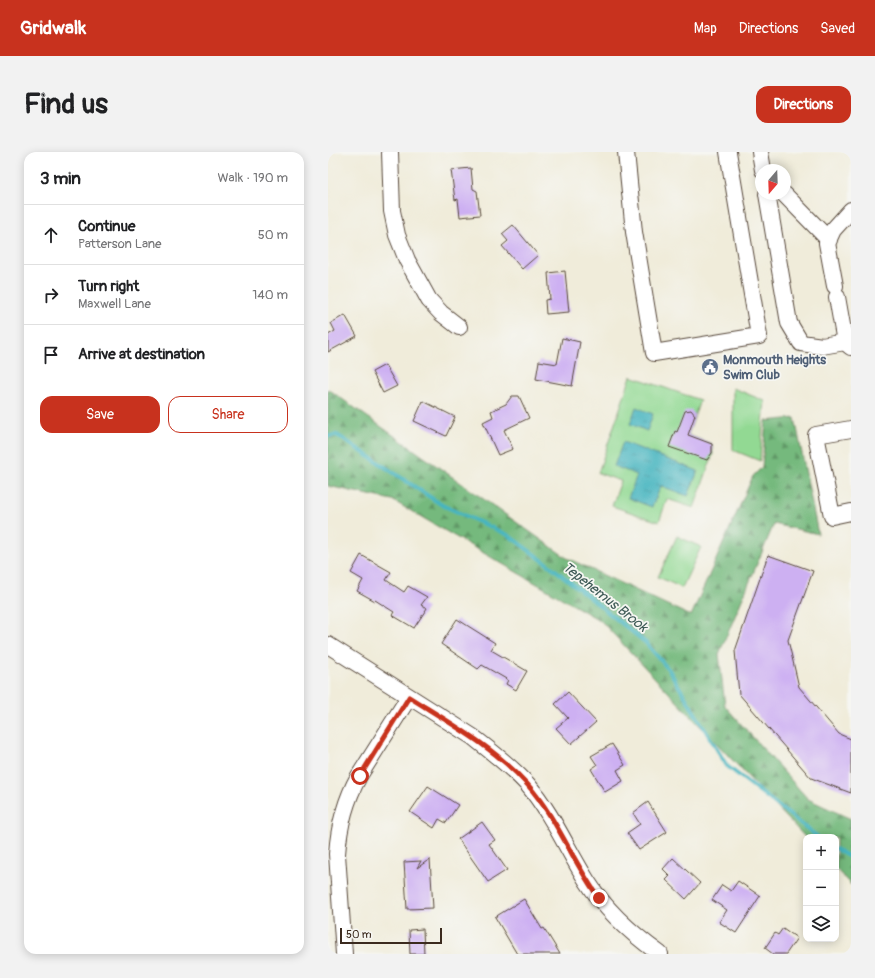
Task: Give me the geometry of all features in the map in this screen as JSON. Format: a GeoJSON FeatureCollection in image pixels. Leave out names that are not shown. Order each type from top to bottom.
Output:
{"type":"FeatureCollection","features":[{"type":"Feature","properties":{"kind":"street"},"geometry":{"type":"LineString","coordinates":[[390,152],[392,211],[397,235],[407,260],[429,300],[441,313],[459,327]]}},
{"type":"Feature","properties":{"kind":"street"},"geometry":{"type":"LineString","coordinates":[[626,152],[634,232],[654,353],[759,336],[728,152]]}},
{"type":"Feature","properties":{"kind":"street"},"geometry":{"type":"LineString","coordinates":[[760,152],[762,164]]}},
{"type":"Feature","properties":{"kind":"street"},"geometry":{"type":"LineString","coordinates":[[768,200],[789,324],[801,343],[822,346],[848,345],[827,243],[833,230],[851,210]]}},
{"type":"Feature","properties":{"kind":"street"},"geometry":{"type":"LineString","coordinates":[[790,200],[829,240]]}},
{"type":"Feature","properties":{"kind":"street"},"geometry":{"type":"LineString","coordinates":[[851,429],[816,435],[832,516],[851,512]]}},
{"type":"Feature","properties":{"kind":"street"},"geometry":{"type":"LineString","coordinates":[[328,645],[473,737],[516,773],[540,801],[599,898],[613,915],[640,940],[660,954]]}},
{"type":"Feature","properties":{"kind":"street"},"geometry":{"type":"LineString","coordinates":[[344,954],[337,854],[343,814],[352,789],[409,697]]}},
{"type":"Feature","properties":{"kind":"green space"},"geometry":{"type":"Polygon","coordinates":[[[631,376],[700,400],[688,435],[712,444],[713,454],[694,508],[667,499],[659,522],[612,506],[621,481],[598,473],[631,376]]]}},
{"type":"Feature","properties":{"kind":"green space"},"geometry":{"type":"Polygon","coordinates":[[[733,388],[765,401],[760,461],[733,450],[733,388]]]}},
{"type":"Feature","properties":{"kind":"green space"},"geometry":{"type":"Polygon","coordinates":[[[328,389],[567,558],[691,616],[753,476],[762,467],[766,421],[795,418],[818,534],[774,524],[719,654],[725,706],[808,799],[851,819],[851,885],[839,872],[839,834],[803,835],[601,621],[392,500],[328,486],[328,389]]]}},
{"type":"Feature","properties":{"kind":"green space"},"geometry":{"type":"Polygon","coordinates":[[[677,536],[701,547],[682,588],[658,577],[677,536]]]}},
{"type":"Feature","properties":{"kind":"water"},"geometry":{"type":"Polygon","coordinates":[[[636,407],[653,414],[647,431],[630,424],[636,407]]]}},
{"type":"Feature","properties":{"kind":"water"},"geometry":{"type":"Polygon","coordinates":[[[623,442],[698,471],[688,496],[661,486],[652,507],[628,498],[637,475],[614,466],[623,442]]]}},
{"type":"Feature","properties":{"kind":"building"},"geometry":{"type":"Polygon","coordinates":[[[471,168],[473,189],[477,191],[480,215],[460,217],[458,199],[455,200],[451,170],[471,168]]]}},
{"type":"Feature","properties":{"kind":"building"},"geometry":{"type":"Polygon","coordinates":[[[513,225],[538,255],[522,269],[502,246],[508,241],[502,234],[513,225]]]}},
{"type":"Feature","properties":{"kind":"building"},"geometry":{"type":"Polygon","coordinates":[[[565,271],[569,312],[546,314],[545,300],[550,299],[548,273],[565,271]]]}},
{"type":"Feature","properties":{"kind":"building"},"geometry":{"type":"Polygon","coordinates":[[[345,315],[357,336],[328,352],[328,335],[335,331],[331,323],[345,315]]]}},
{"type":"Feature","properties":{"kind":"building"},"geometry":{"type":"Polygon","coordinates":[[[562,338],[580,342],[572,386],[536,379],[539,361],[557,364],[562,338]]]}},
{"type":"Feature","properties":{"kind":"building"},"geometry":{"type":"Polygon","coordinates":[[[385,365],[397,386],[383,393],[372,372],[385,365]]]}},
{"type":"Feature","properties":{"kind":"building"},"geometry":{"type":"Polygon","coordinates":[[[512,396],[519,396],[529,418],[504,430],[513,449],[498,455],[483,422],[493,417],[491,411],[506,404],[512,396]]]}},
{"type":"Feature","properties":{"kind":"building"},"geometry":{"type":"Polygon","coordinates":[[[423,401],[455,417],[446,436],[414,421],[423,401]]]}},
{"type":"Feature","properties":{"kind":"building"},"geometry":{"type":"Polygon","coordinates":[[[691,410],[695,415],[688,435],[712,444],[712,453],[707,460],[669,447],[675,431],[677,432],[685,411],[691,410]]]}},
{"type":"Feature","properties":{"kind":"building"},"geometry":{"type":"Polygon","coordinates":[[[361,555],[391,572],[386,580],[404,592],[408,586],[427,597],[421,605],[427,608],[414,628],[392,615],[394,612],[357,591],[363,580],[351,573],[361,555]]]}},
{"type":"Feature","properties":{"kind":"building"},"geometry":{"type":"Polygon","coordinates":[[[768,555],[813,571],[788,640],[799,687],[839,734],[851,739],[851,793],[811,778],[739,694],[735,651],[768,555]]]}},
{"type":"Feature","properties":{"kind":"building"},"geometry":{"type":"Polygon","coordinates":[[[457,619],[495,643],[491,650],[527,671],[516,690],[506,684],[508,680],[482,665],[478,669],[441,644],[457,619]]]}},
{"type":"Feature","properties":{"kind":"building"},"geometry":{"type":"Polygon","coordinates":[[[568,692],[596,722],[571,744],[556,728],[568,718],[555,704],[568,692]]]}},
{"type":"Feature","properties":{"kind":"building"},"geometry":{"type":"Polygon","coordinates":[[[612,744],[625,765],[617,770],[623,781],[605,792],[591,769],[597,765],[591,756],[612,744]]]}},
{"type":"Feature","properties":{"kind":"building"},"geometry":{"type":"Polygon","coordinates":[[[428,786],[458,805],[446,823],[439,819],[434,828],[410,812],[428,786]]]}},
{"type":"Feature","properties":{"kind":"building"},"geometry":{"type":"Polygon","coordinates":[[[648,802],[667,832],[639,850],[627,833],[640,824],[633,813],[648,802]]]}},
{"type":"Feature","properties":{"kind":"building"},"geometry":{"type":"Polygon","coordinates":[[[482,822],[495,840],[489,844],[507,870],[488,882],[458,839],[482,822]]]}},
{"type":"Feature","properties":{"kind":"building"},"geometry":{"type":"Polygon","coordinates":[[[673,858],[700,883],[686,899],[666,880],[670,876],[663,869],[673,858]]]}},
{"type":"Feature","properties":{"kind":"building"},"geometry":{"type":"Polygon","coordinates":[[[430,859],[433,908],[407,909],[404,862],[421,861],[417,868],[430,859]]]}},
{"type":"Feature","properties":{"kind":"building"},"geometry":{"type":"Polygon","coordinates":[[[738,881],[760,896],[736,933],[719,922],[727,910],[712,900],[722,885],[731,891],[738,881]]]}},
{"type":"Feature","properties":{"kind":"building"},"geometry":{"type":"Polygon","coordinates":[[[524,899],[542,929],[544,928],[560,954],[517,954],[495,917],[524,899]]]}},
{"type":"Feature","properties":{"kind":"building"},"geometry":{"type":"Polygon","coordinates":[[[783,928],[797,938],[786,954],[773,954],[765,948],[775,933],[778,935],[783,928]]]}},
{"type":"Feature","properties":{"kind":"building"},"geometry":{"type":"Polygon","coordinates":[[[423,929],[424,954],[410,954],[409,930],[423,929]]]}},
{"type":"Feature","properties":{"kind":"waterway","name":"Tepehemus Brook"},"geometry":{"type":"LineString","coordinates":[[328,436],[337,435],[442,505],[508,535],[553,568],[646,643],[669,670],[727,766],[814,834]]}},
{"type":"Feature","properties":{"kind":"waterway","name":"Tepehemus Brook"},"geometry":{"type":"LineString","coordinates":[[839,851],[851,858]]}},
{"type":"Feature","properties":{"kind":"place","name":"Monmouth Heights Swim Club"},"geometry":{"type":"Point","coordinates":[710,367]}},
{"type":"Feature","properties":{"kind":"route"},"geometry":{"type":"LineString","coordinates":[[360,776],[409,697],[473,737],[510,767],[540,801],[599,898]]}}]}
